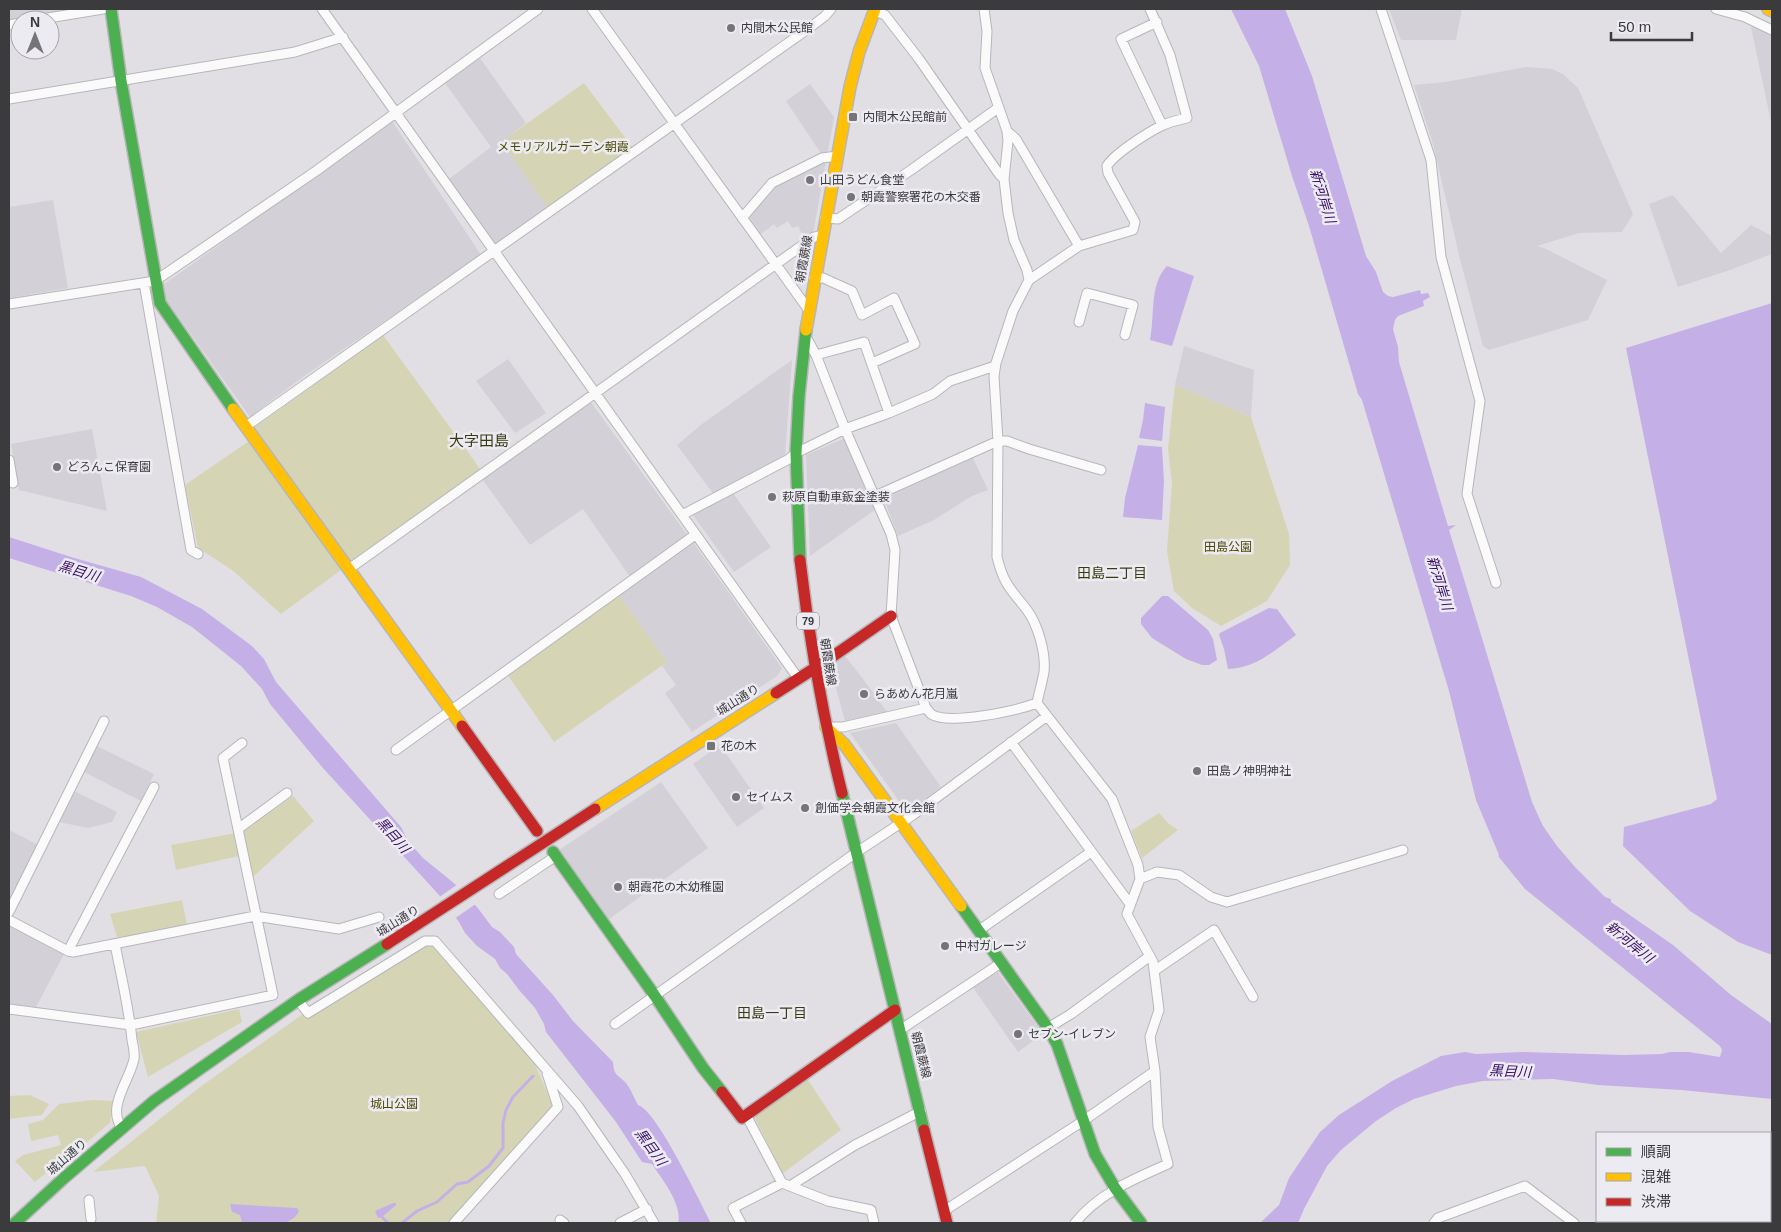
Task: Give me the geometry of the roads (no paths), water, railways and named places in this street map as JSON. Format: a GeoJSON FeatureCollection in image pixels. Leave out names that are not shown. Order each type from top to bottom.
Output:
{"type":"FeatureCollection","features":[{"type":"Feature","properties":{"kind":"main road"},"geometry":{"type":"LineString","coordinates":[[111,9],[149,282],[160,303],[245,427],[537,831]]}},
{"type":"Feature","properties":{"kind":"main road","name":"朝霞蕨線"},"geometry":{"type":"LineString","coordinates":[[872,9],[853,77],[808,309],[799,396],[796,453],[799,554],[815,668],[826,727],[947,1223]]}},
{"type":"Feature","properties":{"kind":"main road"},"geometry":{"type":"LineString","coordinates":[[1768,9],[1772,11]]}},
{"type":"Feature","properties":{"kind":"main road","name":"城山通り"},"geometry":{"type":"LineString","coordinates":[[15,1223],[154,1101],[298,1000],[427,919],[478,884],[815,668],[891,616]]}},
{"type":"Feature","properties":{"kind":"main road"},"geometry":{"type":"LineString","coordinates":[[826,727],[844,744],[1048,1028],[1057,1044],[1095,1154],[1114,1188],[1141,1223]]}},
{"type":"Feature","properties":{"kind":"main road"},"geometry":{"type":"LineString","coordinates":[[555,854],[703,1068],[742,1118],[896,1010]]}},
{"type":"Feature","properties":{"kind":"street"},"geometry":{"type":"LineString","coordinates":[[60,16],[103,9]]}},
{"type":"Feature","properties":{"kind":"street"},"geometry":{"type":"LineString","coordinates":[[322,9],[798,678]]}},
{"type":"Feature","properties":{"kind":"street"},"geometry":{"type":"LineString","coordinates":[[9,304],[149,282],[316,171],[538,9]]}},
{"type":"Feature","properties":{"kind":"street"},"geometry":{"type":"LineString","coordinates":[[592,9],[808,309]]}},
{"type":"Feature","properties":{"kind":"street"},"geometry":{"type":"LineString","coordinates":[[245,427],[826,16],[831,9]]}},
{"type":"Feature","properties":{"kind":"street"},"geometry":{"type":"LineString","coordinates":[[872,9],[885,15],[919,59],[1004,179]]}},
{"type":"Feature","properties":{"kind":"street"},"geometry":{"type":"LineString","coordinates":[[984,9],[987,31],[985,68],[1007,131],[1008,141],[1004,179],[1008,213],[1014,240],[1027,270],[1029,280]]}},
{"type":"Feature","properties":{"kind":"street"},"geometry":{"type":"LineString","coordinates":[[1075,1223],[1082,1214],[1114,1188],[1168,1164],[1158,1127],[1155,1072],[1150,1037],[1159,1010],[1150,956],[1127,914],[1140,879],[1138,864],[1112,798],[1037,703],[1044,671],[1043,654],[1035,625],[1001,574],[997,557],[998,440],[994,376],[995,366],[1013,311],[1029,280],[1079,246],[1133,230],[1135,222],[1108,173],[1107,166],[1113,159],[1148,133],[1162,125],[1187,118],[1170,55],[1150,9]]}},
{"type":"Feature","properties":{"kind":"street"},"geometry":{"type":"LineString","coordinates":[[1382,9],[1431,160],[1441,257],[1480,401],[1467,494],[1496,583]]}},
{"type":"Feature","properties":{"kind":"street"},"geometry":{"type":"LineString","coordinates":[[1716,9],[1744,17],[1772,30]]}},
{"type":"Feature","properties":{"kind":"street"},"geometry":{"type":"LineString","coordinates":[[1157,22],[1121,39],[1162,125]]}},
{"type":"Feature","properties":{"kind":"street"},"geometry":{"type":"LineString","coordinates":[[9,100],[295,52],[342,37]]}},
{"type":"Feature","properties":{"kind":"street"},"geometry":{"type":"LineString","coordinates":[[826,218],[838,219],[998,108]]}},
{"type":"Feature","properties":{"kind":"street"},"geometry":{"type":"LineString","coordinates":[[1007,131],[1016,139],[1079,246]]}},
{"type":"Feature","properties":{"kind":"street"},"geometry":{"type":"LineString","coordinates":[[742,218],[772,183],[822,158],[837,156]]}},
{"type":"Feature","properties":{"kind":"street"},"geometry":{"type":"LineString","coordinates":[[349,569],[814,237],[822,234]]}},
{"type":"Feature","properties":{"kind":"street"},"geometry":{"type":"LineString","coordinates":[[814,278],[822,278],[852,291],[862,315],[894,298],[915,344],[872,364]]}},
{"type":"Feature","properties":{"kind":"street"},"geometry":{"type":"LineString","coordinates":[[149,282],[191,550],[198,554]]}},
{"type":"Feature","properties":{"kind":"street"},"geometry":{"type":"LineString","coordinates":[[1079,322],[1087,293],[1133,305],[1125,335]]}},
{"type":"Feature","properties":{"kind":"street"},"geometry":{"type":"LineString","coordinates":[[805,334],[816,355],[845,429],[876,496],[891,534],[895,550],[891,616],[926,708],[930,714],[939,717],[966,718],[994,715],[1037,703]]}},
{"type":"Feature","properties":{"kind":"street"},"geometry":{"type":"LineString","coordinates":[[816,355],[864,342],[889,413]]}},
{"type":"Feature","properties":{"kind":"street"},"geometry":{"type":"LineString","coordinates":[[682,515],[789,459],[796,453],[845,429],[933,394],[950,381],[995,366]]}},
{"type":"Feature","properties":{"kind":"street"},"geometry":{"type":"LineString","coordinates":[[876,496],[998,440],[1016,443],[1029,449],[1101,470]]}},
{"type":"Feature","properties":{"kind":"street"},"geometry":{"type":"LineString","coordinates":[[9,460],[12,483]]}},
{"type":"Feature","properties":{"kind":"street"},"geometry":{"type":"LineString","coordinates":[[396,750],[695,535]]}},
{"type":"Feature","properties":{"kind":"street"},"geometry":{"type":"LineString","coordinates":[[826,727],[843,727],[926,708]]}},
{"type":"Feature","properties":{"kind":"street"},"geometry":{"type":"LineString","coordinates":[[615,1024],[857,852],[901,823],[1047,716]]}},
{"type":"Feature","properties":{"kind":"street"},"geometry":{"type":"LineString","coordinates":[[9,912],[104,720]]}},
{"type":"Feature","properties":{"kind":"street"},"geometry":{"type":"LineString","coordinates":[[1011,742],[1130,904]]}},
{"type":"Feature","properties":{"kind":"street"},"geometry":{"type":"LineString","coordinates":[[9,1009],[130,1025],[273,995],[223,758],[242,743]]}},
{"type":"Feature","properties":{"kind":"street"},"geometry":{"type":"LineString","coordinates":[[68,951],[154,787]]}},
{"type":"Feature","properties":{"kind":"street"},"geometry":{"type":"LineString","coordinates":[[238,829],[287,793]]}},
{"type":"Feature","properties":{"kind":"street"},"geometry":{"type":"LineString","coordinates":[[1140,879],[1157,872],[1179,875],[1211,897],[1227,902],[1404,850]]}},
{"type":"Feature","properties":{"kind":"street"},"geometry":{"type":"LineString","coordinates":[[978,930],[1091,852]]}},
{"type":"Feature","properties":{"kind":"street"},"geometry":{"type":"LineString","coordinates":[[500,894],[555,854]]}},
{"type":"Feature","properties":{"kind":"street"},"geometry":{"type":"LineString","coordinates":[[9,920],[73,952],[256,916],[339,929],[379,917]]}},
{"type":"Feature","properties":{"kind":"street"},"geometry":{"type":"LineString","coordinates":[[1154,971],[1214,930],[1253,997]]}},
{"type":"Feature","properties":{"kind":"street"},"geometry":{"type":"LineString","coordinates":[[298,1000],[308,1013],[426,940],[435,941],[588,1119],[647,1209],[654,1223]]}},
{"type":"Feature","properties":{"kind":"street"},"geometry":{"type":"LineString","coordinates":[[115,944],[134,1058],[121,1091],[116,1116],[117,1122],[122,1128]]}},
{"type":"Feature","properties":{"kind":"street"},"geometry":{"type":"LineString","coordinates":[[1048,1028],[1071,1014],[1150,956]]}},
{"type":"Feature","properties":{"kind":"street"},"geometry":{"type":"LineString","coordinates":[[900,1030],[1001,963]]}},
{"type":"Feature","properties":{"kind":"street"},"geometry":{"type":"LineString","coordinates":[[454,1223],[558,1107],[546,1070]]}},
{"type":"Feature","properties":{"kind":"street"},"geometry":{"type":"LineString","coordinates":[[944,1212],[1155,1072]]}},
{"type":"Feature","properties":{"kind":"street"},"geometry":{"type":"LineString","coordinates":[[741,1223],[733,1208],[786,1184],[920,1111]]}},
{"type":"Feature","properties":{"kind":"street"},"geometry":{"type":"LineString","coordinates":[[746,1115],[786,1184],[828,1201],[871,1210],[874,1223]]}},
{"type":"Feature","properties":{"kind":"street"},"geometry":{"type":"LineString","coordinates":[[1434,1223],[1438,1218],[1525,1186],[1574,1223]]}},
{"type":"Feature","properties":{"kind":"street"},"geometry":{"type":"LineString","coordinates":[[88,1200],[92,1222]]}},
{"type":"Feature","properties":{"kind":"street"},"geometry":{"type":"LineString","coordinates":[[620,1223],[647,1209]]}},
{"type":"Feature","properties":{"kind":"water"},"geometry":{"type":"Polygon","coordinates":[[[1231,9],[1285,9],[1312,76],[1366,256],[1376,272],[1383,292],[1393,297],[1420,290],[1421,294],[1428,293],[1430,297],[1423,301],[1424,306],[1398,316],[1395,320],[1393,329],[1398,347],[1399,362],[1448,526],[1456,525],[1449,530],[1532,802],[1543,826],[1575,867],[1605,897],[1611,899],[1611,902],[1673,945],[1731,995],[1772,1024],[1772,1099],[1681,1090],[1598,1085],[1553,1079],[1483,1081],[1456,1086],[1414,1099],[1396,1108],[1376,1121],[1341,1150],[1327,1166],[1298,1223],[1260,1223],[1279,1205],[1289,1178],[1320,1132],[1339,1115],[1392,1081],[1441,1056],[1465,1052],[1476,1054],[1522,1052],[1625,1055],[1689,1052],[1720,1057],[1722,1050],[1720,1046],[1525,889],[1498,856],[1476,800],[1449,691],[1259,66],[1231,9]]]}},
{"type":"Feature","properties":{"kind":"water"},"geometry":{"type":"Polygon","coordinates":[[[1167,266],[1194,276],[1172,346],[1150,340],[1157,282],[1167,266]]]}},
{"type":"Feature","properties":{"kind":"water"},"geometry":{"type":"Polygon","coordinates":[[[1772,303],[1772,955],[1738,942],[1690,911],[1623,846],[1624,827],[1711,804],[1717,799],[1626,348],[1772,303]]]}},
{"type":"Feature","properties":{"kind":"water"},"geometry":{"type":"Polygon","coordinates":[[[1145,403],[1165,407],[1162,441],[1139,438],[1145,403]]]}},
{"type":"Feature","properties":{"kind":"water"},"geometry":{"type":"Polygon","coordinates":[[[1138,445],[1162,447],[1164,481],[1162,520],[1123,517],[1125,498],[1138,445]]]}},
{"type":"Feature","properties":{"kind":"water","name":"黒目川"},"geometry":{"type":"Polygon","coordinates":[[[9,537],[141,577],[202,609],[252,646],[264,659],[276,682],[401,827],[408,841],[423,858],[455,884],[477,907],[492,927],[500,932],[514,947],[516,954],[553,995],[573,1021],[613,1062],[615,1073],[626,1083],[638,1105],[646,1110],[656,1122],[711,1223],[678,1223],[679,1216],[671,1192],[652,1164],[642,1162],[616,1122],[546,1032],[544,1024],[535,1008],[500,968],[495,959],[477,946],[465,933],[439,895],[322,767],[270,704],[262,689],[241,666],[192,627],[157,607],[131,596],[9,558],[9,537]]]}},
{"type":"Feature","properties":{"kind":"water"},"geometry":{"type":"Polygon","coordinates":[[[1162,596],[1168,596],[1208,630],[1213,639],[1217,660],[1209,665],[1202,665],[1186,659],[1152,638],[1141,624],[1141,618],[1162,596]]]}},
{"type":"Feature","properties":{"kind":"water"},"geometry":{"type":"Polygon","coordinates":[[[1269,608],[1277,609],[1296,635],[1256,662],[1247,666],[1228,669],[1220,633],[1269,608]]]}},
{"type":"Feature","properties":{"kind":"water"},"geometry":{"type":"Polygon","coordinates":[[[396,1203],[396,1205],[382,1217],[378,1218],[375,1211],[396,1203]]]}},
{"type":"Feature","properties":{"kind":"water"},"geometry":{"type":"Polygon","coordinates":[[[230,1204],[297,1208],[299,1211],[295,1217],[282,1223],[242,1223],[240,1215],[232,1212],[230,1204]]]}},
{"type":"Feature","properties":{"kind":"waterway"},"geometry":{"type":"LineString","coordinates":[[402,1223],[417,1211],[437,1202],[457,1184],[468,1182],[489,1166],[503,1148],[503,1123],[506,1110],[513,1097],[533,1076]]}},
{"type":"Feature","properties":{"kind":"waterway"},"geometry":{"type":"LineString","coordinates":[[382,1217],[388,1223]]}},
{"type":"Feature","properties":{"kind":"place","name":"内間木公民館"},"geometry":{"type":"Point","coordinates":[731,28]}},
{"type":"Feature","properties":{"kind":"place","name":"内間木公民館前"},"geometry":{"type":"Point","coordinates":[853,117]}},
{"type":"Feature","properties":{"kind":"place","name":"山田うどん食堂"},"geometry":{"type":"Point","coordinates":[810,180]}},
{"type":"Feature","properties":{"kind":"place","name":"朝霞警察署花の木交番"},"geometry":{"type":"Point","coordinates":[851,197]}},
{"type":"Feature","properties":{"kind":"place","name":"どろんこ保育園"},"geometry":{"type":"Point","coordinates":[57,467]}},
{"type":"Feature","properties":{"kind":"place","name":"萩原自動車鈑金塗装"},"geometry":{"type":"Point","coordinates":[772,497]}},
{"type":"Feature","properties":{"kind":"place","name":"らあめん花月嵐"},"geometry":{"type":"Point","coordinates":[864,694]}},
{"type":"Feature","properties":{"kind":"place","name":"花の木"},"geometry":{"type":"Point","coordinates":[711,746]}},
{"type":"Feature","properties":{"kind":"place","name":"田島ノ神明神社"},"geometry":{"type":"Point","coordinates":[1197,771]}},
{"type":"Feature","properties":{"kind":"place","name":"セイムス"},"geometry":{"type":"Point","coordinates":[736,797]}},
{"type":"Feature","properties":{"kind":"place","name":"創価学会朝霞文化会館"},"geometry":{"type":"Point","coordinates":[805,808]}},
{"type":"Feature","properties":{"kind":"place","name":"朝霞花の木幼稚園"},"geometry":{"type":"Point","coordinates":[618,887]}},
{"type":"Feature","properties":{"kind":"place","name":"中村ガレージ"},"geometry":{"type":"Point","coordinates":[945,946]}},
{"type":"Feature","properties":{"kind":"place","name":"セブン-イレブン"},"geometry":{"type":"Point","coordinates":[1018,1034]}},
{"type":"Feature","properties":{"kind":"district","name":"大字田島"},"geometry":{"type":"Point","coordinates":[479,441]}},
{"type":"Feature","properties":{"kind":"district","name":"田島二丁目"},"geometry":{"type":"Point","coordinates":[1112,573]}},
{"type":"Feature","properties":{"kind":"district","name":"田島一丁目"},"geometry":{"type":"Point","coordinates":[772,1013]}},
{"type":"Feature","properties":{"kind":"park label","name":"メモリアルガーデン朝霞"},"geometry":{"type":"Point","coordinates":[563,147]}},
{"type":"Feature","properties":{"kind":"park label","name":"田島公園"},"geometry":{"type":"Point","coordinates":[1228,547]}},
{"type":"Feature","properties":{"kind":"park label","name":"城山公園"},"geometry":{"type":"Point","coordinates":[394,1104]}},
{"type":"Feature","properties":{"kind":"water label","name":"新河岸川"},"geometry":{"type":"Point","coordinates":[1323,196]}},
{"type":"Feature","properties":{"kind":"water label","name":"新河岸川"},"geometry":{"type":"Point","coordinates":[1440,583]}},
{"type":"Feature","properties":{"kind":"water label","name":"新河岸川"},"geometry":{"type":"Point","coordinates":[1630,942]}}]}
